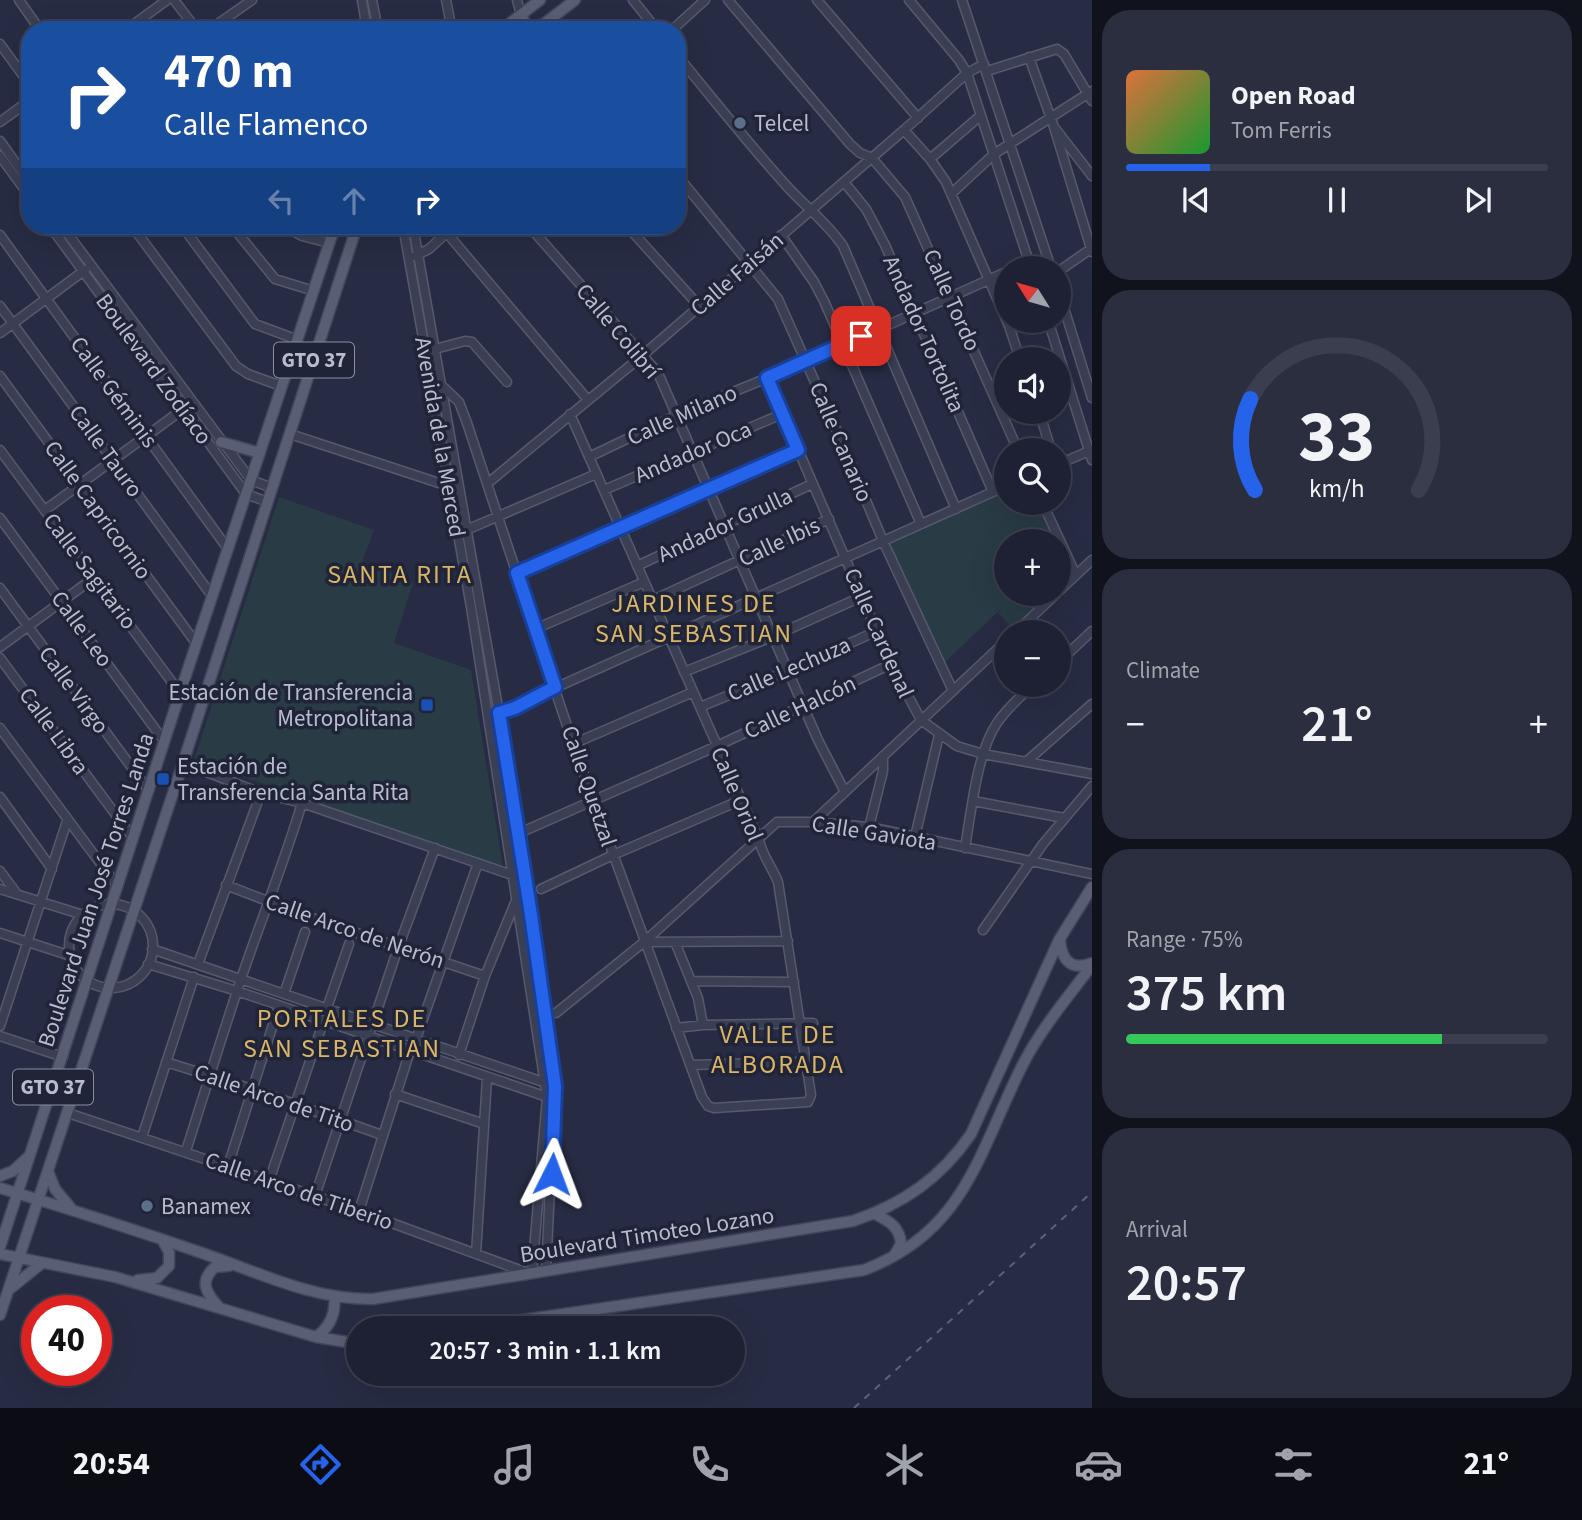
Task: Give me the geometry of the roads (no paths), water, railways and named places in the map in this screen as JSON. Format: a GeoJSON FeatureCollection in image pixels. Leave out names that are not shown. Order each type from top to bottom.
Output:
{"type":"FeatureCollection","features":[{"type":"Feature","properties":{"kind":"main road"},"geometry":{"type":"LineString","coordinates":[[515,21],[540,0]]}},
{"type":"Feature","properties":{"kind":"main road"},"geometry":{"type":"LineString","coordinates":[[550,20],[575,0]]}},
{"type":"Feature","properties":{"kind":"main road"},"geometry":{"type":"LineString","coordinates":[[521,15],[524,21]]}},
{"type":"Feature","properties":{"kind":"main road","name":"Boulevard Juan José Torres Landa"},"geometry":{"type":"LineString","coordinates":[[0,1247],[332,235]]}},
{"type":"Feature","properties":{"kind":"main road","name":"Boulevard Juan José Torres Landa"},"geometry":{"type":"LineString","coordinates":[[0,1315],[135,911],[354,235]]}},
{"type":"Feature","properties":{"kind":"main road"},"geometry":{"type":"LineString","coordinates":[[221,442],[260,453]]}},
{"type":"Feature","properties":{"kind":"main road","name":"Boulevard Timoteo Lozano"},"geometry":{"type":"LineString","coordinates":[[0,1188],[298,1287],[334,1297],[373,1299],[853,1221],[897,1204],[928,1184],[949,1164],[971,1135],[1059,940],[1092,887]]}},
{"type":"Feature","properties":{"kind":"main road"},"geometry":{"type":"LineString","coordinates":[[1059,940],[1063,957],[1069,963],[1083,966],[1092,964]]}},
{"type":"Feature","properties":{"kind":"main road"},"geometry":{"type":"LineString","coordinates":[[558,1316],[864,1270],[896,1257],[939,1222],[959,1195],[982,1156],[1030,1051],[1092,964]]}},
{"type":"Feature","properties":{"kind":"main road"},"geometry":{"type":"LineString","coordinates":[[0,1177],[20,1166],[32,1152]]}},
{"type":"Feature","properties":{"kind":"main road"},"geometry":{"type":"LineString","coordinates":[[48,1171],[60,1198],[79,1213]]}},
{"type":"Feature","properties":{"kind":"main road"},"geometry":{"type":"LineString","coordinates":[[874,1214],[892,1224],[901,1238],[898,1249],[883,1263]]}},
{"type":"Feature","properties":{"kind":"main road"},"geometry":{"type":"LineString","coordinates":[[130,1281],[153,1279],[164,1273],[170,1259],[163,1241]]}},
{"type":"Feature","properties":{"kind":"main road"},"geometry":{"type":"LineString","coordinates":[[0,1254],[130,1281],[316,1337],[346,1342]]}},
{"type":"Feature","properties":{"kind":"main road"},"geometry":{"type":"LineString","coordinates":[[8,1291],[42,1263]]}},
{"type":"Feature","properties":{"kind":"main road"},"geometry":{"type":"LineString","coordinates":[[220,1308],[207,1294],[206,1277],[220,1265],[237,1266]]}},
{"type":"Feature","properties":{"kind":"main road"},"geometry":{"type":"LineString","coordinates":[[316,1337],[331,1321],[335,1307],[334,1297]]}},
{"type":"Feature","properties":{"kind":"street"},"geometry":{"type":"LineString","coordinates":[[19,0],[34,21]]}},
{"type":"Feature","properties":{"kind":"street"},"geometry":{"type":"LineString","coordinates":[[144,21],[167,0]]}},
{"type":"Feature","properties":{"kind":"street"},"geometry":{"type":"LineString","coordinates":[[174,0],[190,21]]}},
{"type":"Feature","properties":{"kind":"street"},"geometry":{"type":"LineString","coordinates":[[222,21],[252,0]]}},
{"type":"Feature","properties":{"kind":"street"},"geometry":{"type":"LineString","coordinates":[[362,0],[366,21]]}},
{"type":"Feature","properties":{"kind":"street"},"geometry":{"type":"LineString","coordinates":[[372,0],[376,21]]}},
{"type":"Feature","properties":{"kind":"street"},"geometry":{"type":"LineString","coordinates":[[446,0],[450,21]]}},
{"type":"Feature","properties":{"kind":"street"},"geometry":{"type":"LineString","coordinates":[[517,0],[521,15]]}},
{"type":"Feature","properties":{"kind":"street"},"geometry":{"type":"LineString","coordinates":[[633,0],[650,21]]}},
{"type":"Feature","properties":{"kind":"street"},"geometry":{"type":"LineString","coordinates":[[682,21],[705,0]]}},
{"type":"Feature","properties":{"kind":"street","name":"Calle Tordo"},"geometry":{"type":"LineString","coordinates":[[728,0],[850,144],[864,156],[872,158],[905,197],[1013,438]]}},
{"type":"Feature","properties":{"kind":"street"},"geometry":{"type":"LineString","coordinates":[[817,0],[918,118]]}},
{"type":"Feature","properties":{"kind":"street"},"geometry":{"type":"LineString","coordinates":[[909,0],[959,60],[978,69],[1054,49],[1060,51],[1090,95],[1052,123],[1003,148],[951,194]]}},
{"type":"Feature","properties":{"kind":"street"},"geometry":{"type":"LineString","coordinates":[[962,0],[978,69],[1003,148],[1029,256]]}},
{"type":"Feature","properties":{"kind":"street"},"geometry":{"type":"LineString","coordinates":[[0,44],[21,73]]}},
{"type":"Feature","properties":{"kind":"street"},"geometry":{"type":"LineString","coordinates":[[1029,57],[1092,250],[1071,263]]}},
{"type":"Feature","properties":{"kind":"street"},"geometry":{"type":"LineString","coordinates":[[686,66],[769,167],[797,198],[832,230],[843,246],[956,509]]}},
{"type":"Feature","properties":{"kind":"street"},"geometry":{"type":"LineString","coordinates":[[978,69],[980,116],[1003,148],[1046,256]]}},
{"type":"Feature","properties":{"kind":"street","name":"Calle Faisán"},"geometry":{"type":"LineString","coordinates":[[488,483],[643,355],[780,235],[978,69]]}},
{"type":"Feature","properties":{"kind":"street"},"geometry":{"type":"LineString","coordinates":[[0,122],[21,107]]}},
{"type":"Feature","properties":{"kind":"street"},"geometry":{"type":"LineString","coordinates":[[930,159],[980,116]]}},
{"type":"Feature","properties":{"kind":"street"},"geometry":{"type":"LineString","coordinates":[[1052,123],[1092,176]]}},
{"type":"Feature","properties":{"kind":"street"},"geometry":{"type":"LineString","coordinates":[[904,130],[940,172],[989,279],[1015,347]]}},
{"type":"Feature","properties":{"kind":"street"},"geometry":{"type":"LineString","coordinates":[[0,141],[21,170]]}},
{"type":"Feature","properties":{"kind":"street"},"geometry":{"type":"LineString","coordinates":[[0,156],[21,185]]}},
{"type":"Feature","properties":{"kind":"street","name":"Andador Tortolita"},"geometry":{"type":"LineString","coordinates":[[844,182],[876,225],[993,492]]}},
{"type":"Feature","properties":{"kind":"street","name":"Calle Canario"},"geometry":{"type":"LineString","coordinates":[[686,186],[778,299],[883,541],[953,691]]}},
{"type":"Feature","properties":{"kind":"street","name":"Calle Géminis"},"geometry":{"type":"LineString","coordinates":[[0,235],[149,434],[228,549]]}},
{"type":"Feature","properties":{"kind":"street","name":"Boulevard Zodíaco"},"geometry":{"type":"LineString","coordinates":[[57,235],[246,494]]}},
{"type":"Feature","properties":{"kind":"street","name":"Boulevard Zodíaco"},"geometry":{"type":"LineString","coordinates":[[69,235],[251,480]]}},
{"type":"Feature","properties":{"kind":"street"},"geometry":{"type":"LineString","coordinates":[[139,235],[236,366],[248,374],[281,386]]}},
{"type":"Feature","properties":{"kind":"street"},"geometry":{"type":"LineString","coordinates":[[189,235],[254,324],[298,340]]}},
{"type":"Feature","properties":{"kind":"street"},"geometry":{"type":"LineString","coordinates":[[239,235],[275,279],[314,291]]}},
{"type":"Feature","properties":{"kind":"street"},"geometry":{"type":"LineString","coordinates":[[300,235],[329,243]]}},
{"type":"Feature","properties":{"kind":"street","name":"Avenida de la Merced"},"geometry":{"type":"LineString","coordinates":[[405,235],[448,486],[462,531],[499,713],[555,1086],[546,1271]]}},
{"type":"Feature","properties":{"kind":"street","name":"Avenida de la Merced"},"geometry":{"type":"LineString","coordinates":[[415,235],[435,349],[547,1097],[530,1273]]}},
{"type":"Feature","properties":{"kind":"street"},"geometry":{"type":"LineString","coordinates":[[410,258],[419,255],[443,235]]}},
{"type":"Feature","properties":{"kind":"street"},"geometry":{"type":"LineString","coordinates":[[455,235],[588,400]]}},
{"type":"Feature","properties":{"kind":"street","name":"Calle Colibrí"},"geometry":{"type":"LineString","coordinates":[[537,235],[658,373],[790,670],[818,740],[845,792]]}},
{"type":"Feature","properties":{"kind":"street"},"geometry":{"type":"LineString","coordinates":[[635,235],[699,307]]}},
{"type":"Feature","properties":{"kind":"street"},"geometry":{"type":"LineString","coordinates":[[780,235],[814,282],[921,524]]}},
{"type":"Feature","properties":{"kind":"street"},"geometry":{"type":"LineString","coordinates":[[0,333],[91,265]]}},
{"type":"Feature","properties":{"kind":"street","name":"Calle Milano"},"geometry":{"type":"LineString","coordinates":[[589,457],[677,415],[806,362],[994,277]]}},
{"type":"Feature","properties":{"kind":"street","name":"Calle Tauro"},"geometry":{"type":"LineString","coordinates":[[0,306],[212,596]]}},
{"type":"Feature","properties":{"kind":"street"},"geometry":{"type":"LineString","coordinates":[[1071,325],[1088,372],[1092,398]]}},
{"type":"Feature","properties":{"kind":"street"},"geometry":{"type":"LineString","coordinates":[[1052,333],[1091,456],[1071,461]]}},
{"type":"Feature","properties":{"kind":"street"},"geometry":{"type":"LineString","coordinates":[[435,349],[472,342],[507,382]]}},
{"type":"Feature","properties":{"kind":"street","name":"Calle Capricornio"},"geometry":{"type":"LineString","coordinates":[[0,376],[196,643]]}},
{"type":"Feature","properties":{"kind":"street","name":"Calle Cardenal"},"geometry":{"type":"LineString","coordinates":[[767,378],[891,664],[921,720],[957,746],[984,754],[1092,774]]}},
{"type":"Feature","properties":{"kind":"street","name":"Calle Quetzal"},"geometry":{"type":"LineString","coordinates":[[440,384],[459,402],[573,744],[644,942],[702,1097],[708,1106],[714,1108]]}},
{"type":"Feature","properties":{"kind":"street"},"geometry":{"type":"LineString","coordinates":[[44,510],[183,409]]}},
{"type":"Feature","properties":{"kind":"street","name":"Calle Oriol"},"geometry":{"type":"LineString","coordinates":[[570,414],[759,839],[761,850],[778,881],[811,1098],[807,1102],[714,1108]]}},
{"type":"Feature","properties":{"kind":"street","name":"Andador Oca"},"geometry":{"type":"LineString","coordinates":[[604,490],[782,414]]}},
{"type":"Feature","properties":{"kind":"street"},"geometry":{"type":"LineString","coordinates":[[290,434],[448,486]]}},
{"type":"Feature","properties":{"kind":"street","name":"Calle Sagitario"},"geometry":{"type":"LineString","coordinates":[[0,450],[180,693]]}},
{"type":"Feature","properties":{"kind":"street"},"geometry":{"type":"LineString","coordinates":[[517,573],[798,450]]}},
{"type":"Feature","properties":{"kind":"street"},"geometry":{"type":"LineString","coordinates":[[462,531],[596,474]]}},
{"type":"Feature","properties":{"kind":"street"},"geometry":{"type":"LineString","coordinates":[[251,480],[272,488]]}},
{"type":"Feature","properties":{"kind":"street","name":"Andador Grulla"},"geometry":{"type":"LineString","coordinates":[[637,566],[812,484]]}},
{"type":"Feature","properties":{"kind":"street"},"geometry":{"type":"LineString","coordinates":[[499,713],[993,492]]}},
{"type":"Feature","properties":{"kind":"street"},"geometry":{"type":"LineString","coordinates":[[246,494],[268,502]]}},
{"type":"Feature","properties":{"kind":"street"},"geometry":{"type":"LineString","coordinates":[[1048,515],[1076,575]]}},
{"type":"Feature","properties":{"kind":"street","name":"Calle Leo"},"geometry":{"type":"LineString","coordinates":[[0,518],[164,741]]}},
{"type":"Feature","properties":{"kind":"street","name":"Calle Ibis"},"geometry":{"type":"LineString","coordinates":[[653,600],[829,519]]}},
{"type":"Feature","properties":{"kind":"street"},"geometry":{"type":"LineString","coordinates":[[1071,580],[1092,560]]}},
{"type":"Feature","properties":{"kind":"street"},"geometry":{"type":"LineString","coordinates":[[0,647],[95,577]]}},
{"type":"Feature","properties":{"kind":"street"},"geometry":{"type":"LineString","coordinates":[[535,629],[644,582]]}},
{"type":"Feature","properties":{"kind":"street","name":"Calle Virgo"},"geometry":{"type":"LineString","coordinates":[[0,588],[149,791]]}},
{"type":"Feature","properties":{"kind":"street"},"geometry":{"type":"LineString","coordinates":[[684,672],[863,596]]}},
{"type":"Feature","properties":{"kind":"street"},"geometry":{"type":"LineString","coordinates":[[1029,620],[1043,606]]}},
{"type":"Feature","properties":{"kind":"street","name":"Calle Lechuza"},"geometry":{"type":"LineString","coordinates":[[700,706],[877,631]]}},
{"type":"Feature","properties":{"kind":"street"},"geometry":{"type":"LineString","coordinates":[[1071,651],[1092,631]]}},
{"type":"Feature","properties":{"kind":"street"},"geometry":{"type":"LineString","coordinates":[[813,822],[994,652]]}},
{"type":"Feature","properties":{"kind":"street","name":"Calle Libra"},"geometry":{"type":"LineString","coordinates":[[0,658],[133,838]]}},
{"type":"Feature","properties":{"kind":"street","name":"Calle Halcón"},"geometry":{"type":"LineString","coordinates":[[517,832],[717,746],[891,664]]}},
{"type":"Feature","properties":{"kind":"street"},"geometry":{"type":"LineString","coordinates":[[573,744],[693,692]]}},
{"type":"Feature","properties":{"kind":"street"},"geometry":{"type":"LineString","coordinates":[[965,848],[984,754],[996,724],[1022,697]]}},
{"type":"Feature","properties":{"kind":"street"},"geometry":{"type":"LineString","coordinates":[[1027,761],[1092,704]]}},
{"type":"Feature","properties":{"kind":"street"},"geometry":{"type":"LineString","coordinates":[[0,729],[118,887]]}},
{"type":"Feature","properties":{"kind":"street"},"geometry":{"type":"LineString","coordinates":[[915,837],[939,735]]}},
{"type":"Feature","properties":{"kind":"street"},"geometry":{"type":"LineString","coordinates":[[869,827],[883,771],[883,756]]}},
{"type":"Feature","properties":{"kind":"street"},"geometry":{"type":"LineString","coordinates":[[183,763],[261,793],[302,803],[513,876],[525,874]]}},
{"type":"Feature","properties":{"kind":"street"},"geometry":{"type":"LineString","coordinates":[[983,930],[1030,862],[1092,786]]}},
{"type":"Feature","properties":{"kind":"street"},"geometry":{"type":"LineString","coordinates":[[198,964],[261,793]]}},
{"type":"Feature","properties":{"kind":"street"},"geometry":{"type":"LineString","coordinates":[[0,797],[52,869]]}},
{"type":"Feature","properties":{"kind":"street"},"geometry":{"type":"LineString","coordinates":[[541,889],[741,800]]}},
{"type":"Feature","properties":{"kind":"street"},"geometry":{"type":"LineString","coordinates":[[973,801],[1064,818]]}},
{"type":"Feature","properties":{"kind":"street"},"geometry":{"type":"LineString","coordinates":[[186,1151],[241,979],[284,864],[302,803]]}},
{"type":"Feature","properties":{"kind":"street"},"geometry":{"type":"LineString","coordinates":[[0,1026],[67,821]]}},
{"type":"Feature","properties":{"kind":"street","name":"Calle Gaviota"},"geometry":{"type":"LineString","coordinates":[[556,1013],[644,942],[777,822],[869,827],[1092,874]]}},
{"type":"Feature","properties":{"kind":"street"},"geometry":{"type":"LineString","coordinates":[[315,1196],[339,1119],[435,848]]}},
{"type":"Feature","properties":{"kind":"street"},"geometry":{"type":"LineString","coordinates":[[416,1039],[478,863]]}},
{"type":"Feature","properties":{"kind":"street"},"geometry":{"type":"LineString","coordinates":[[0,871],[17,894]]}},
{"type":"Feature","properties":{"kind":"street","name":"Calle Arco de Nerón"},"geometry":{"type":"LineString","coordinates":[[226,885],[398,948],[485,976]]}},
{"type":"Feature","properties":{"kind":"street"},"geometry":{"type":"LineString","coordinates":[[0,889],[83,915]]}},
{"type":"Feature","properties":{"kind":"street"},"geometry":{"type":"LineString","coordinates":[[459,1055],[485,976],[517,898]]}},
{"type":"Feature","properties":{"kind":"street"},"geometry":{"type":"LineString","coordinates":[[113,904],[135,911],[149,928],[152,949],[143,972],[127,984],[108,987],[88,980],[77,970],[71,956],[71,934],[83,915],[97,906],[113,904]]}},
{"type":"Feature","properties":{"kind":"street"},"geometry":{"type":"LineString","coordinates":[[284,994],[305,932]]}},
{"type":"Feature","properties":{"kind":"street"},"geometry":{"type":"LineString","coordinates":[[0,933],[71,956]]}},
{"type":"Feature","properties":{"kind":"street"},"geometry":{"type":"LineString","coordinates":[[644,942],[788,941]]}},
{"type":"Feature","properties":{"kind":"street"},"geometry":{"type":"LineString","coordinates":[[675,942],[701,1005],[703,1025]]}},
{"type":"Feature","properties":{"kind":"street"},"geometry":{"type":"LineString","coordinates":[[327,1008],[349,944]]}},
{"type":"Feature","properties":{"kind":"street"},"geometry":{"type":"LineString","coordinates":[[152,949],[555,1086]]}},
{"type":"Feature","properties":{"kind":"street"},"geometry":{"type":"LineString","coordinates":[[148,964],[237,991],[556,1100]]}},
{"type":"Feature","properties":{"kind":"street"},"geometry":{"type":"LineString","coordinates":[[142,1137],[194,977]]}},
{"type":"Feature","properties":{"kind":"street"},"geometry":{"type":"LineString","coordinates":[[691,981],[794,982]]}},
{"type":"Feature","properties":{"kind":"street"},"geometry":{"type":"LineString","coordinates":[[228,1166],[279,1006]]}},
{"type":"Feature","properties":{"kind":"street"},"geometry":{"type":"LineString","coordinates":[[270,1181],[324,1020]]}},
{"type":"Feature","properties":{"kind":"street"},"geometry":{"type":"LineString","coordinates":[[676,1028],[813,1023]]}},
{"type":"Feature","properties":{"kind":"street"},"geometry":{"type":"LineString","coordinates":[[0,1037],[63,1057]]}},
{"type":"Feature","properties":{"kind":"street"},"geometry":{"type":"LineString","coordinates":[[359,1211],[410,1051]]}},
{"type":"Feature","properties":{"kind":"street","name":"Calle Arco de Tito"},"geometry":{"type":"LineString","coordinates":[[166,1062],[253,1089],[382,1135]]}},
{"type":"Feature","properties":{"kind":"street"},"geometry":{"type":"LineString","coordinates":[[690,1065],[805,1062]]}},
{"type":"Feature","properties":{"kind":"street"},"geometry":{"type":"LineString","coordinates":[[476,1254],[487,1078]]}},
{"type":"Feature","properties":{"kind":"street"},"geometry":{"type":"LineString","coordinates":[[395,1094],[484,1124]]}},
{"type":"Feature","properties":{"kind":"street","name":"Calle Arco de Tiberio"},"geometry":{"type":"LineString","coordinates":[[68,1113],[186,1151],[530,1273]]}},
{"type":"Feature","properties":{"kind":"railway"},"geometry":{"type":"LineString","coordinates":[[854,1408],[1092,1192]]}},
{"type":"Feature","properties":{"kind":"place","name":"Telcel"},"geometry":{"type":"Point","coordinates":[740,123]}},
{"type":"Feature","properties":{"kind":"place","name":"Estación de Transferencia Metropolitana"},"geometry":{"type":"Point","coordinates":[427,705]}},
{"type":"Feature","properties":{"kind":"place","name":"Estación de Transferencia Santa Rita"},"geometry":{"type":"Point","coordinates":[163,779]}},
{"type":"Feature","properties":{"kind":"place","name":"Banamex"},"geometry":{"type":"Point","coordinates":[147,1206]}},
{"type":"Feature","properties":{"kind":"district","name":"SANTA RITA"},"geometry":{"type":"Point","coordinates":[400,574]}},
{"type":"Feature","properties":{"kind":"district","name":"JARDINES DE SAN SEBASTIAN"},"geometry":{"type":"Point","coordinates":[694,618]}},
{"type":"Feature","properties":{"kind":"district","name":"PORTALES DE SAN SEBASTIAN"},"geometry":{"type":"Point","coordinates":[342,1033]}},
{"type":"Feature","properties":{"kind":"district","name":"VALLE DE ALBORADA"},"geometry":{"type":"Point","coordinates":[778,1049]}}]}
